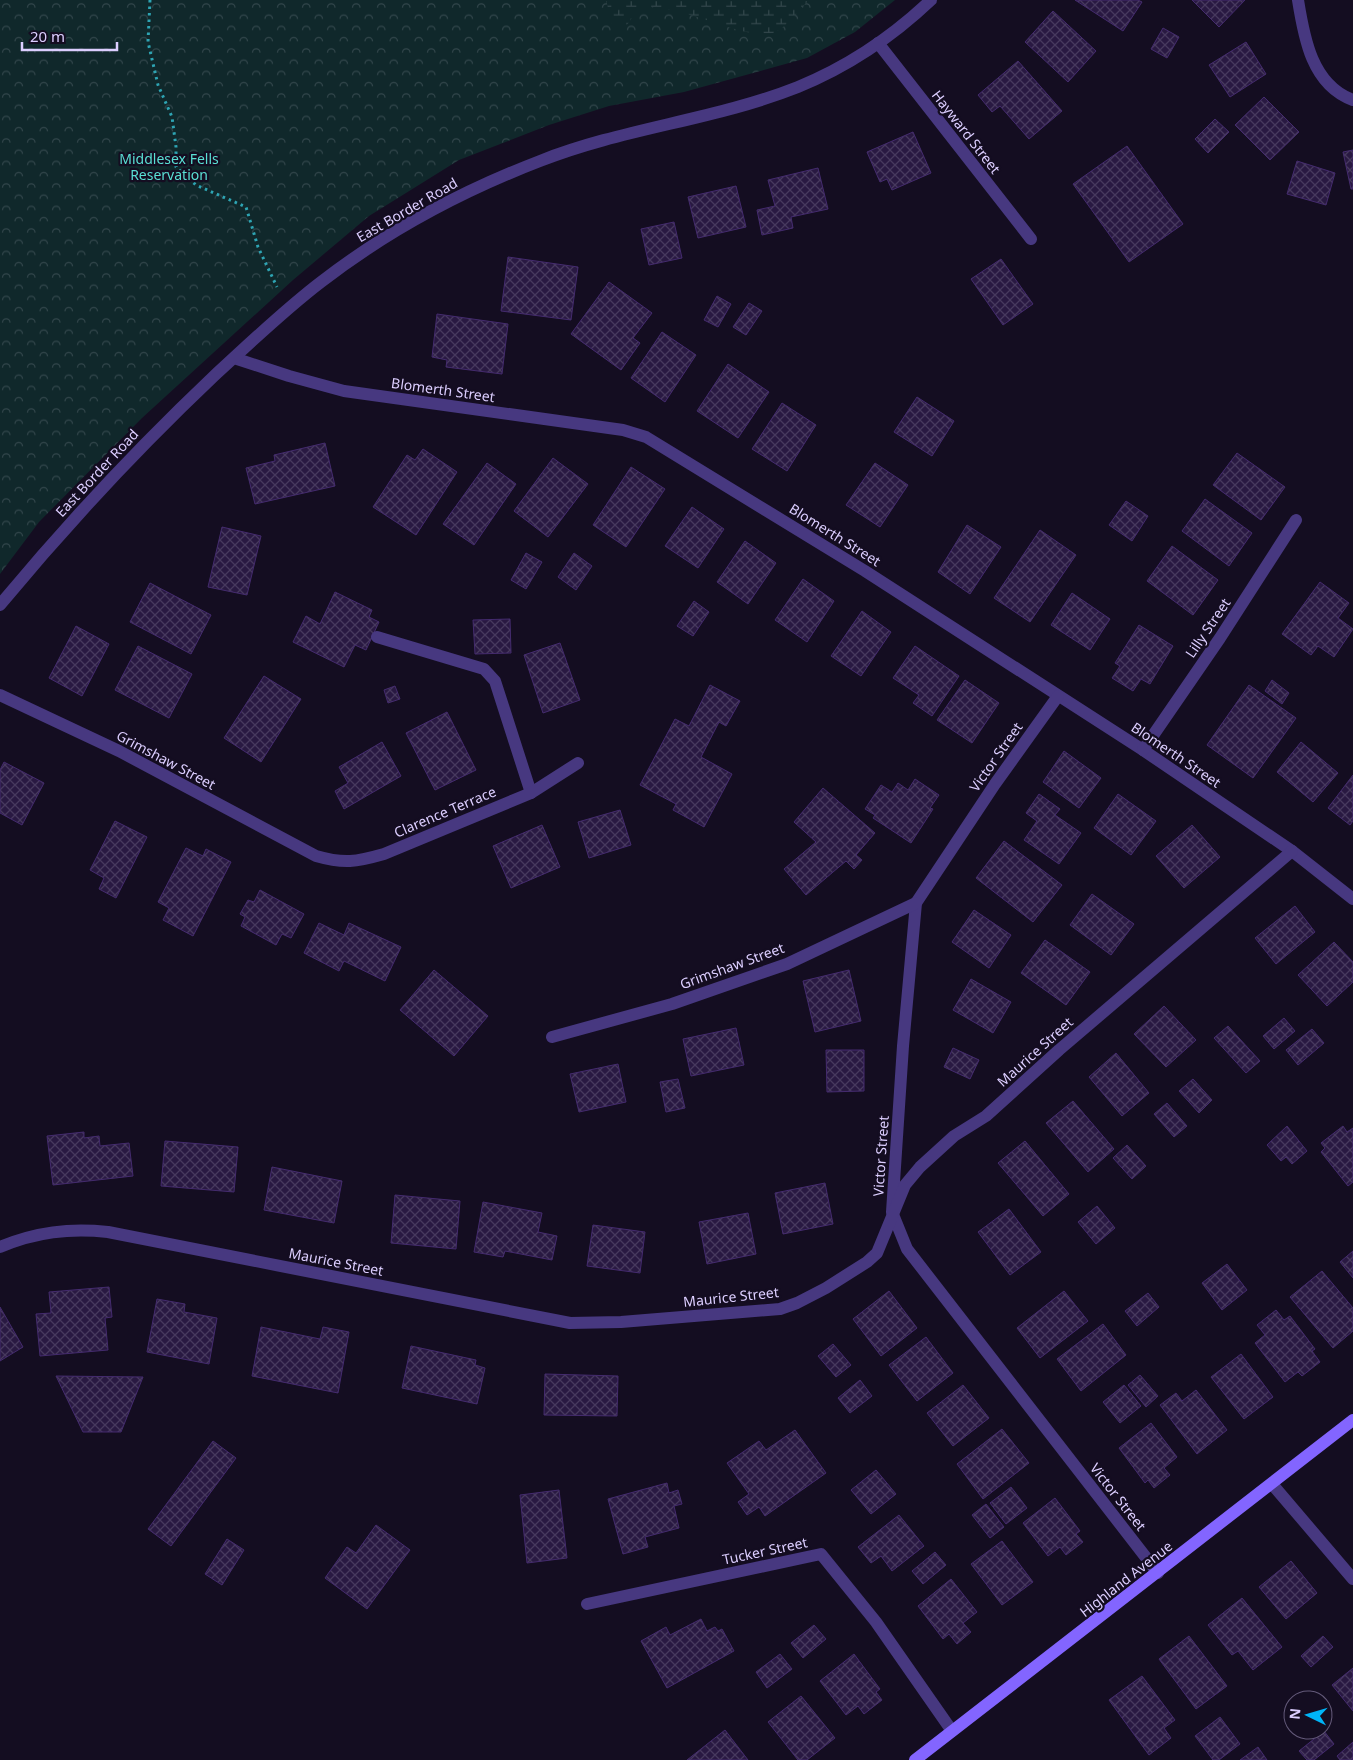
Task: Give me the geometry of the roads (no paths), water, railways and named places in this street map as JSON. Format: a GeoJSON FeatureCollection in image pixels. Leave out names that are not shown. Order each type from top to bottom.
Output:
{"type":"FeatureCollection","features":[{"type":"Feature","properties":{"kind":"main road","name":"Highland Avenue"},"geometry":{"type":"LineString","coordinates":[[915,1760],[1353,1420]]}},
{"type":"Feature","properties":{"kind":"street","name":"East Border Road"},"geometry":{"type":"LineString","coordinates":[[0,605],[114,476],[234,358],[288,308],[366,250],[456,197],[542,160],[754,101],[796,87],[859,56],[931,0]]}},
{"type":"Feature","properties":{"kind":"street"},"geometry":{"type":"LineString","coordinates":[[1298,0],[1309,52],[1317,69],[1339,94],[1353,100]]}},
{"type":"Feature","properties":{"kind":"street","name":"Hayward Street"},"geometry":{"type":"LineString","coordinates":[[878,43],[1031,239]]}},
{"type":"Feature","properties":{"kind":"street","name":"Blomerth Street"},"geometry":{"type":"LineString","coordinates":[[234,358],[288,376],[344,391],[605,428],[639,435],[865,571],[1143,750],[1292,851],[1353,899]]}},
{"type":"Feature","properties":{"kind":"street","name":"Lilly Street"},"geometry":{"type":"LineString","coordinates":[[1143,750],[1220,638],[1296,520]]}},
{"type":"Feature","properties":{"kind":"street"},"geometry":{"type":"LineString","coordinates":[[377,637],[484,669],[495,681],[531,793]]}},
{"type":"Feature","properties":{"kind":"street","name":"Grimshaw Street"},"geometry":{"type":"LineString","coordinates":[[0,695],[119,751],[316,856]]}},
{"type":"Feature","properties":{"kind":"street","name":"Victor Street"},"geometry":{"type":"LineString","coordinates":[[1058,696],[995,784],[916,904],[902,1046],[892,1212],[907,1249],[1158,1573]]}},
{"type":"Feature","properties":{"kind":"street","name":"Clarence Terrace"},"geometry":{"type":"LineString","coordinates":[[316,856],[339,862],[360,861],[384,854],[531,793],[556,779],[578,763]]}},
{"type":"Feature","properties":{"kind":"street","name":"Maurice Street"},"geometry":{"type":"LineString","coordinates":[[0,1247],[33,1235],[52,1231],[108,1232],[554,1321],[602,1323],[762,1312],[797,1303],[853,1272],[877,1253],[892,1212],[905,1185],[933,1155],[954,1136],[986,1116],[1059,1050],[1292,851]]}},
{"type":"Feature","properties":{"kind":"street","name":"Grimshaw Street"},"geometry":{"type":"LineString","coordinates":[[552,1037],[672,1004],[787,964],[916,904]]}},
{"type":"Feature","properties":{"kind":"street"},"geometry":{"type":"LineString","coordinates":[[1272,1484],[1353,1579]]}},
{"type":"Feature","properties":{"kind":"street","name":"Tucker Street"},"geometry":{"type":"LineString","coordinates":[[587,1604],[821,1554],[876,1622],[952,1731]]}},
{"type":"Feature","properties":{"kind":"park label","name":"Middlesex Fells Reservation"},"geometry":{"type":"Point","coordinates":[169,168]}}]}
